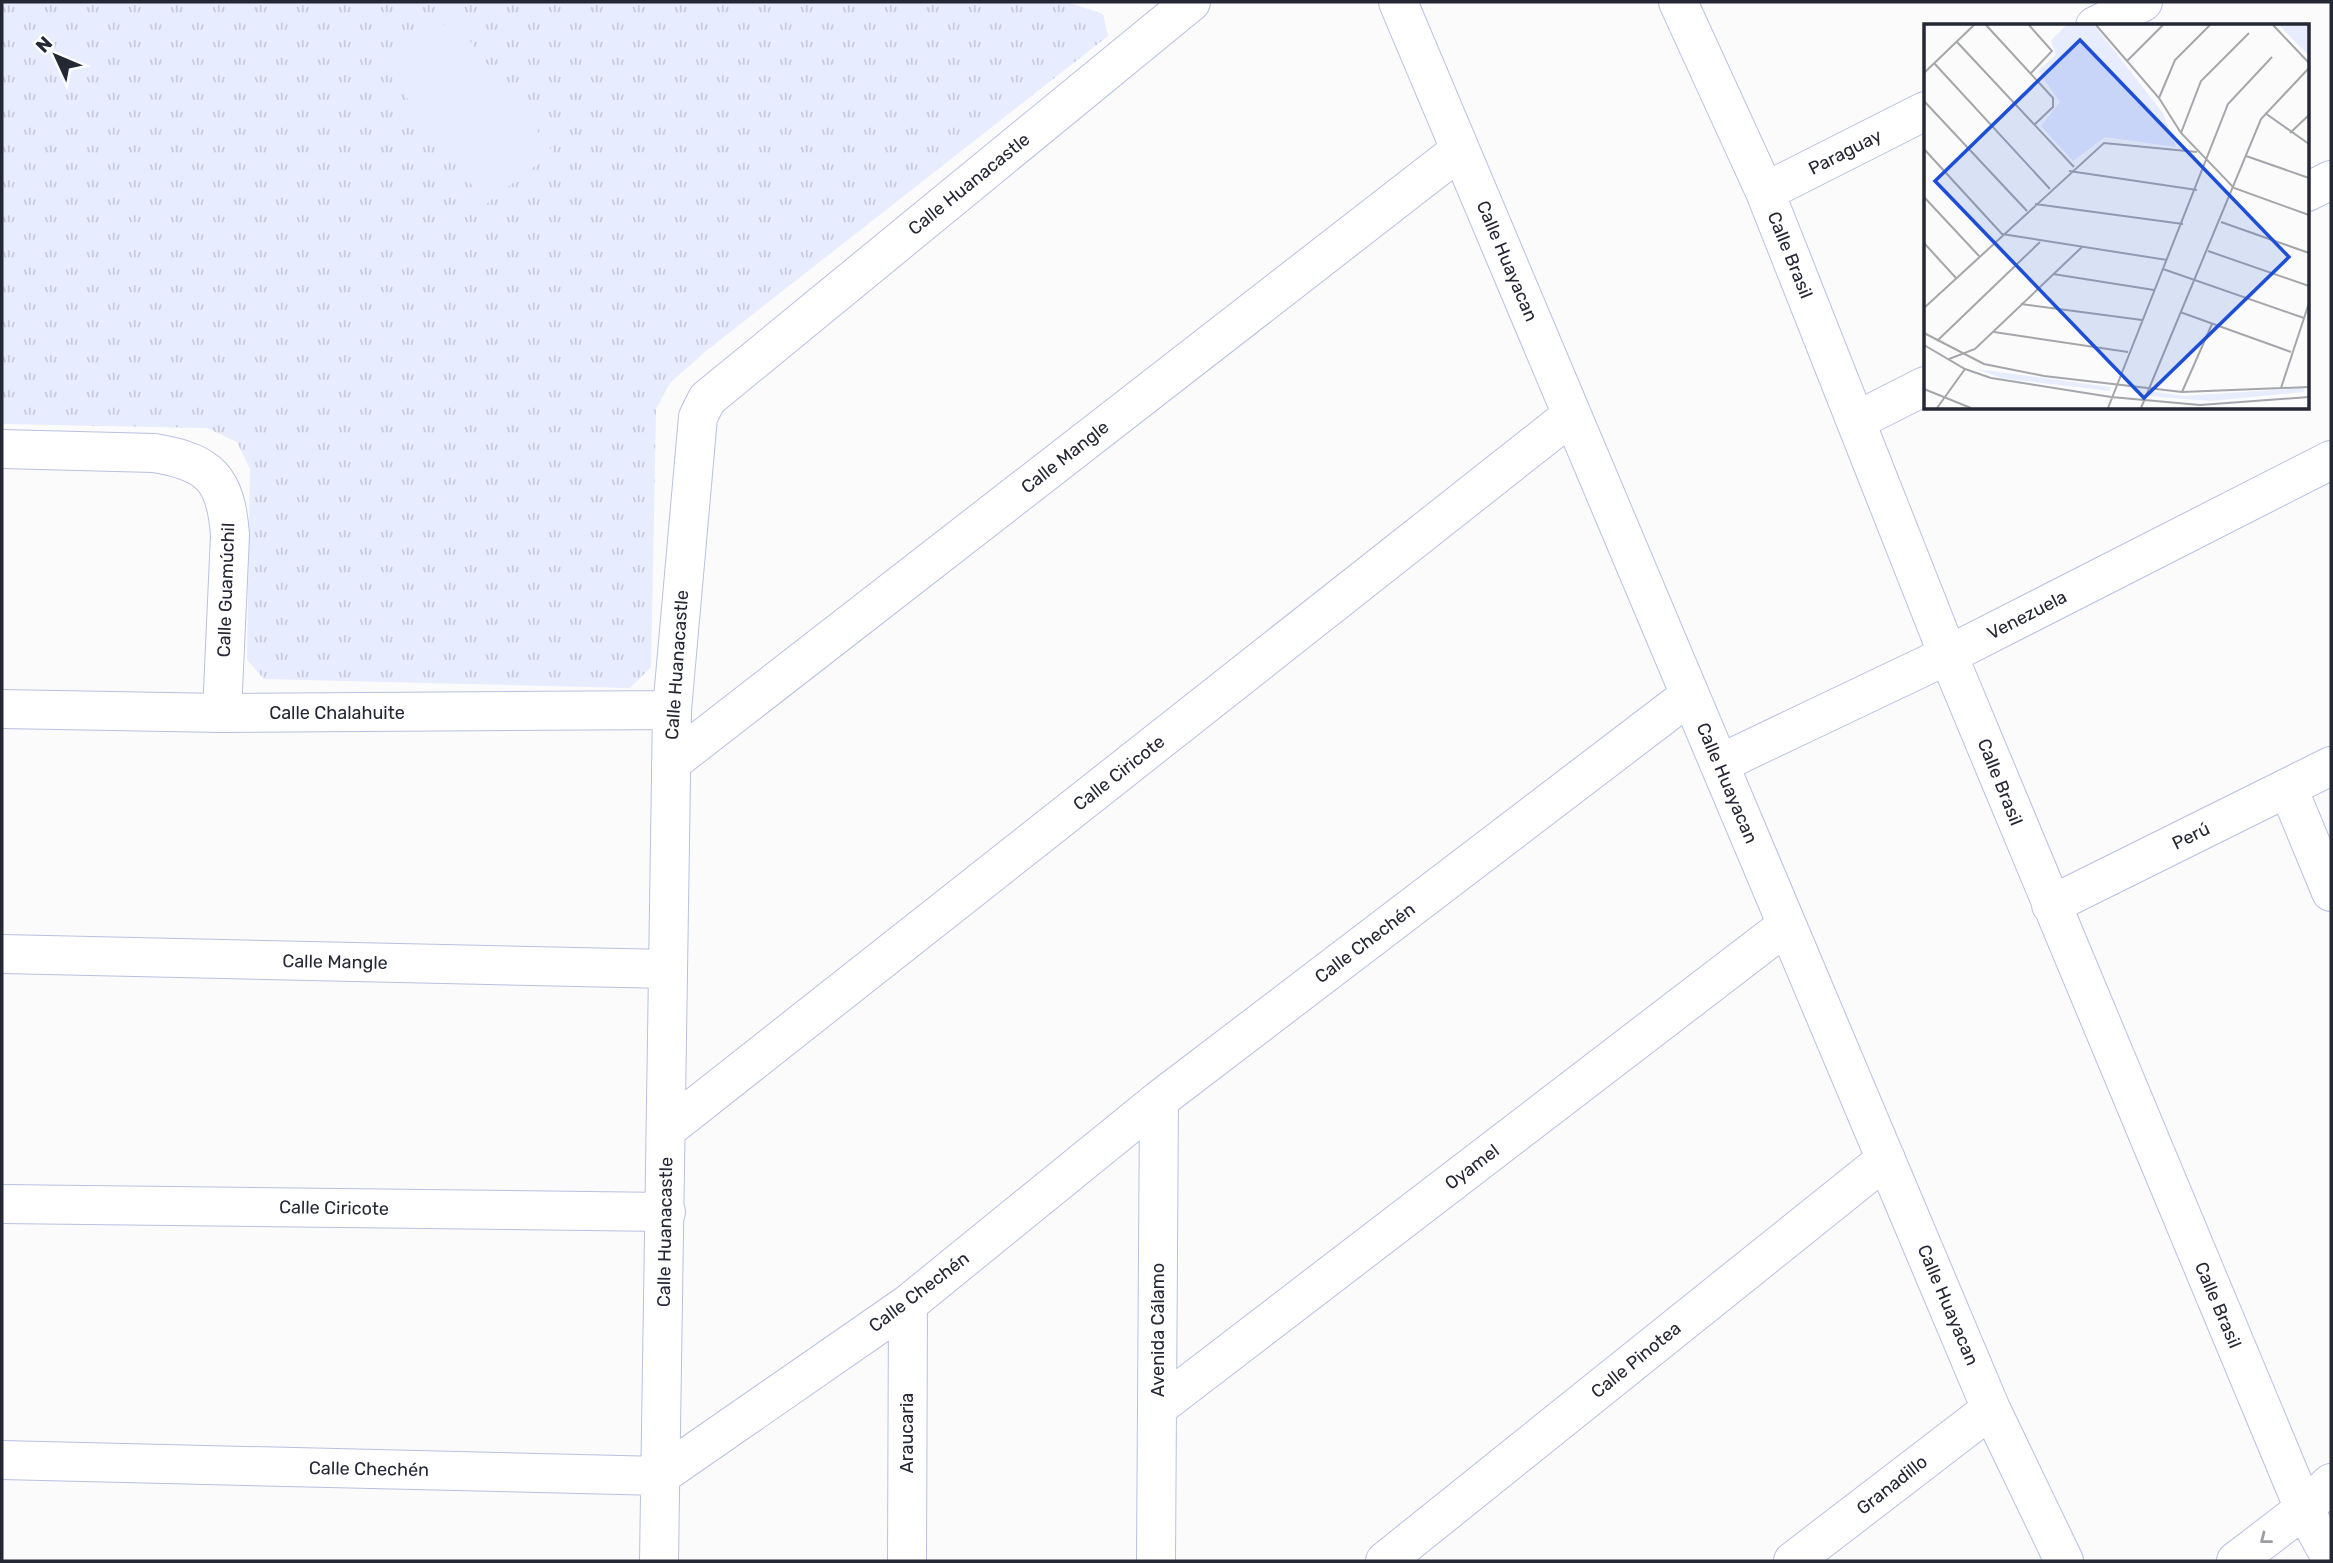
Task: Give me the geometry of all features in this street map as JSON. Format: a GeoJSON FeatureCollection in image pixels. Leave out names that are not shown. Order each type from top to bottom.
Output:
{"type":"FeatureCollection","features":[{"type":"Feature","properties":{"kind":"street","name":"Calle Huanacastle"},"geometry":{"type":"LineString","coordinates":[[659,1561],[672,710],[695,428],[701,408],[707,399],[1191,2]]}},
{"type":"Feature","properties":{"kind":"street","name":"Calle Huayacan"},"geometry":{"type":"LineString","coordinates":[[1398,2],[1991,1409],[2064,1561]]}},
{"type":"Feature","properties":{"kind":"street","name":"Calle Brasil"},"geometry":{"type":"LineString","coordinates":[[1678,2],[1765,192],[1948,655],[2051,905],[2304,1509],[2331,1558]]}},
{"type":"Feature","properties":{"kind":"street"},"geometry":{"type":"LineString","coordinates":[[2099,24],[2143,2]]}},
{"type":"Feature","properties":{"kind":"street","name":"Paraguay"},"geometry":{"type":"LineString","coordinates":[[1765,192],[1924,112]]}},
{"type":"Feature","properties":{"kind":"street","name":"Calle Mangle"},"geometry":{"type":"LineString","coordinates":[[671,763],[1460,150]]}},
{"type":"Feature","properties":{"kind":"street"},"geometry":{"type":"LineString","coordinates":[[2308,192],[2331,180]]}},
{"type":"Feature","properties":{"kind":"street"},"geometry":{"type":"LineString","coordinates":[[1856,421],[1924,387]]}},
{"type":"Feature","properties":{"kind":"street","name":"Calle Ciricote"},"geometry":{"type":"LineString","coordinates":[[666,1130],[1572,415]]}},
{"type":"Feature","properties":{"kind":"street","name":"Calle Guamúchil"},"geometry":{"type":"LineString","coordinates":[[2,449],[154,453],[174,456],[195,464],[217,483],[228,509],[230,535],[222,713]]}},
{"type":"Feature","properties":{"kind":"street","name":"Venezuela"},"geometry":{"type":"LineString","coordinates":[[1720,764],[1948,655],[2331,460]]}},
{"type":"Feature","properties":{"kind":"street","name":"Calle Chechén"},"geometry":{"type":"LineString","coordinates":[[2,1460],[660,1476],[908,1304],[1159,1100],[1690,695]]}},
{"type":"Feature","properties":{"kind":"street","name":"Calle Chalahuite"},"geometry":{"type":"LineString","coordinates":[[2,709],[222,713],[672,710]]}},
{"type":"Feature","properties":{"kind":"street","name":"Perú"},"geometry":{"type":"LineString","coordinates":[[2051,905],[2331,766]]}},
{"type":"Feature","properties":{"kind":"street"},"geometry":{"type":"LineString","coordinates":[[2288,788],[2331,892]]}},
{"type":"Feature","properties":{"kind":"street","name":"Oyamel"},"geometry":{"type":"LineString","coordinates":[[1157,1408],[1787,925]]}},
{"type":"Feature","properties":{"kind":"street","name":"Calle Mangle"},"geometry":{"type":"LineString","coordinates":[[2,954],[668,969]]}},
{"type":"Feature","properties":{"kind":"street","name":"Avenida Cálamo"},"geometry":{"type":"LineString","coordinates":[[1156,1561],[1159,1100]]}},
{"type":"Feature","properties":{"kind":"street","name":"Calle Pinotea"},"geometry":{"type":"LineString","coordinates":[[1385,1561],[1886,1159]]}},
{"type":"Feature","properties":{"kind":"street","name":"Calle Ciricote"},"geometry":{"type":"LineString","coordinates":[[2,1203],[666,1212]]}},
{"type":"Feature","properties":{"kind":"street","name":"Araucaria"},"geometry":{"type":"LineString","coordinates":[[907,1561],[908,1304]]}},
{"type":"Feature","properties":{"kind":"street","name":"Granadillo"},"geometry":{"type":"LineString","coordinates":[[1793,1561],[1991,1409]]}},
{"type":"Feature","properties":{"kind":"street"},"geometry":{"type":"LineString","coordinates":[[2236,1561],[2304,1509],[2331,1483]]}},
{"type":"Feature","properties":{"kind":"green space"},"geometry":{"type":"Polygon","coordinates":[[[2,2],[1067,2],[1103,14],[1108,36],[706,351],[670,383],[656,409],[651,667],[630,688],[264,679],[247,660],[250,469],[237,442],[207,428],[2,424],[2,2]]]}},
{"type":"Feature","properties":{"kind":"green space"},"geometry":{"type":"Polygon","coordinates":[[[453,18],[553,152],[486,204],[387,71],[453,18]]]}}]}
